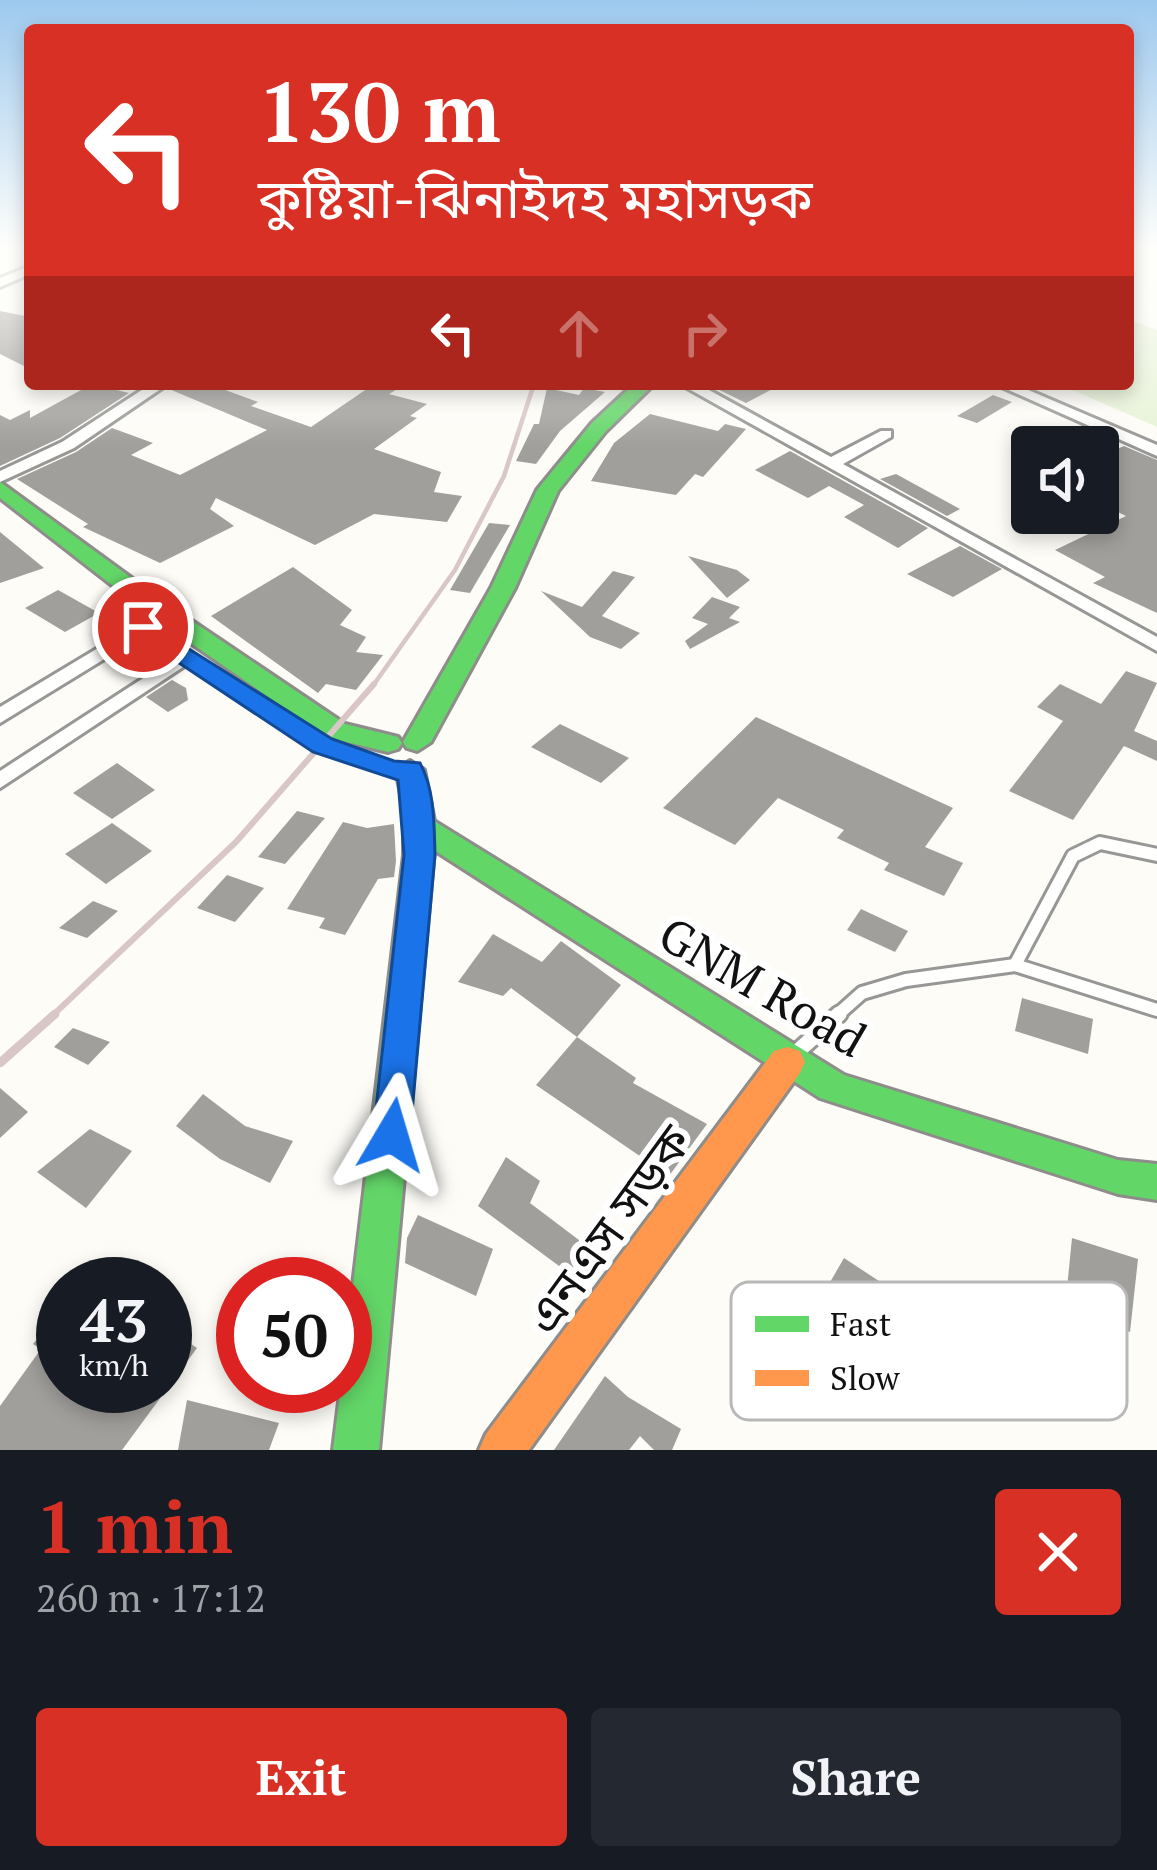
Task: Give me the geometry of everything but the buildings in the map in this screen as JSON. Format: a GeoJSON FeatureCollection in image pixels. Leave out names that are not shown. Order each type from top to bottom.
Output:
{"type":"FeatureCollection","features":[{"type":"Feature","properties":{"kind":"main road"},"geometry":{"type":"LineString","coordinates":[[356,1450],[402,1042],[419,826],[399,755],[494,605],[548,490],[599,427],[639,390]]}},
{"type":"Feature","properties":{"kind":"main road"},"geometry":{"type":"LineString","coordinates":[[0,488],[39,532],[237,677],[336,731],[399,755]]}},
{"type":"Feature","properties":{"kind":"main road"},"geometry":{"type":"LineString","coordinates":[[0,516],[39,532]]}},
{"type":"Feature","properties":{"kind":"main road"},"geometry":{"type":"LineString","coordinates":[[104,582],[143,627],[184,657],[237,677]]}},
{"type":"Feature","properties":{"kind":"main road","name":"GNM Road"},"geometry":{"type":"LineString","coordinates":[[419,826],[832,1087],[1118,1177],[1157,1182]]}},
{"type":"Feature","properties":{"kind":"main road","name":"এনএস সড়ক"},"geometry":{"type":"LineString","coordinates":[[502,1450],[787,1062]]}},
{"type":"Feature","properties":{"kind":"street"},"geometry":{"type":"LineString","coordinates":[[0,477],[68,446],[152,390]]}},
{"type":"Feature","properties":{"kind":"street"},"geometry":{"type":"LineString","coordinates":[[698,390],[1157,645]]}},
{"type":"Feature","properties":{"kind":"street"},"geometry":{"type":"LineString","coordinates":[[1016,390],[1157,451]]}},
{"type":"Feature","properties":{"kind":"street"},"geometry":{"type":"LineString","coordinates":[[834,462],[886,434]]}},
{"type":"Feature","properties":{"kind":"street"},"geometry":{"type":"LineString","coordinates":[[0,716],[143,627]]}},
{"type":"Feature","properties":{"kind":"street"},"geometry":{"type":"LineString","coordinates":[[0,781],[184,657]]}},
{"type":"Feature","properties":{"kind":"lane"},"geometry":{"type":"LineString","coordinates":[[1016,965],[1073,856],[1100,843],[1157,855]]}},
{"type":"Feature","properties":{"kind":"lane"},"geometry":{"type":"LineString","coordinates":[[787,1062],[862,994],[906,980],[1016,965],[1157,1010]]}},
{"type":"Feature","properties":{"kind":"green space"},"geometry":{"type":"Polygon","coordinates":[[[1134,321],[1157,330],[1157,427],[1073,390],[1134,390],[1134,321]]]}},
{"type":"Feature","properties":{"kind":"railway"},"geometry":{"type":"LineString","coordinates":[[372,687],[455,570],[504,476],[532,390]]}},
{"type":"Feature","properties":{"kind":"railway"},"geometry":{"type":"LineString","coordinates":[[51,1017],[236,842],[374,684]]}},
{"type":"Feature","properties":{"kind":"railway"},"geometry":{"type":"LineString","coordinates":[[0,1063],[55,1014]]}},
{"type":"Feature","properties":{"kind":"traffic: fast"},"geometry":{"type":"LineString","coordinates":[[417,742],[503,588],[548,490],[599,427],[639,390]]}},
{"type":"Feature","properties":{"kind":"traffic: fast"},"geometry":{"type":"LineString","coordinates":[[0,488],[158,609],[336,731],[388,743]]}},
{"type":"Feature","properties":{"kind":"traffic: fast"},"geometry":{"type":"LineString","coordinates":[[356,1450],[419,855],[419,808],[410,770]]}},
{"type":"Feature","properties":{"kind":"traffic: fast"},"geometry":{"type":"LineString","coordinates":[[419,826],[833,1087],[1118,1177],[1157,1182]]}},
{"type":"Feature","properties":{"kind":"traffic: slow"},"geometry":{"type":"LineString","coordinates":[[502,1450],[787,1062]]}},
{"type":"Feature","properties":{"kind":"route"},"geometry":{"type":"LineString","coordinates":[[143,627],[322,746],[392,771],[410,770],[418,808],[419,855],[392,1135]]}}]}
